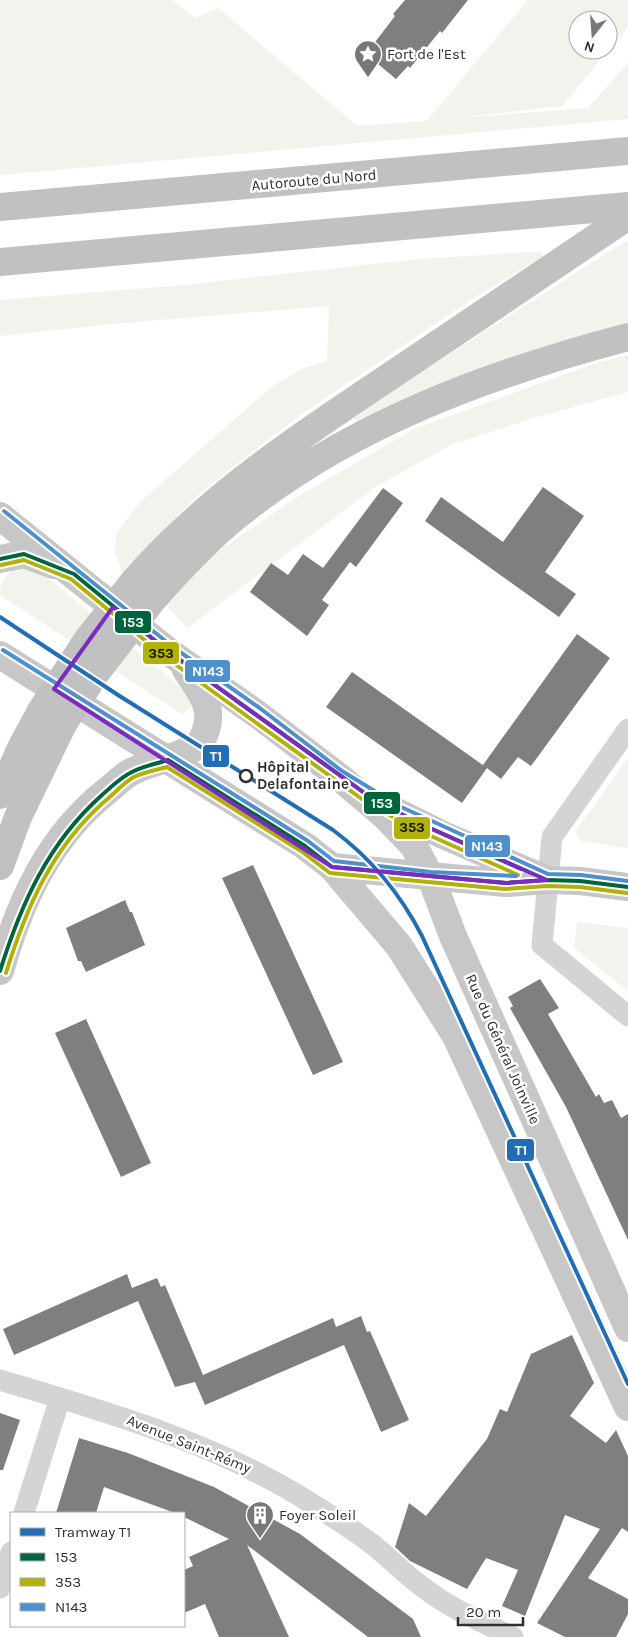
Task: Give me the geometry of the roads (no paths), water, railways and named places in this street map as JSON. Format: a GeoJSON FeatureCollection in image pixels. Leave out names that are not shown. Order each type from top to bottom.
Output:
{"type":"FeatureCollection","features":[{"type":"Feature","properties":{"kind":"highway","name":"Autoroute du Nord"},"geometry":{"type":"LineString","coordinates":[[0,207],[628,151]]}},
{"type":"Feature","properties":{"kind":"highway"},"geometry":{"type":"LineString","coordinates":[[0,262],[628,206]]}},
{"type":"Feature","properties":{"kind":"highway"},"geometry":{"type":"LineString","coordinates":[[144,589],[175,538],[234,486],[306,432],[628,216]]}},
{"type":"Feature","properties":{"kind":"highway"},"geometry":{"type":"LineString","coordinates":[[0,866],[52,718],[88,639],[144,589],[200,550],[240,513],[291,476],[362,434],[425,405],[487,381],[579,350],[628,337]]}},
{"type":"Feature","properties":{"kind":"highway"},"geometry":{"type":"LineString","coordinates":[[0,795],[52,718]]}},
{"type":"Feature","properties":{"kind":"main road"},"geometry":{"type":"LineString","coordinates":[[0,516],[169,652],[338,776],[396,812],[547,880]]}},
{"type":"Feature","properties":{"kind":"main road"},"geometry":{"type":"LineString","coordinates":[[0,559],[24,554],[74,574]]}},
{"type":"Feature","properties":{"kind":"main road"},"geometry":{"type":"LineString","coordinates":[[0,971],[11,933],[33,881],[56,844],[89,805],[131,772],[168,760],[199,745],[210,718],[206,700],[184,668],[169,652]]}},
{"type":"Feature","properties":{"kind":"main road"},"geometry":{"type":"LineString","coordinates":[[0,655],[305,846],[332,867],[399,946],[456,1036],[628,1407]]}},
{"type":"Feature","properties":{"kind":"main road","name":"Rue du Général Joinville"},"geometry":{"type":"LineString","coordinates":[[338,776],[400,830],[414,846],[431,878],[453,936],[628,1328]]}},
{"type":"Feature","properties":{"kind":"main road"},"geometry":{"type":"LineString","coordinates":[[332,867],[431,878],[506,883],[547,880],[628,886]]}},
{"type":"Feature","properties":{"kind":"street"},"geometry":{"type":"LineString","coordinates":[[628,729],[552,836],[542,945],[628,1016]]}},
{"type":"Feature","properties":{"kind":"street","name":"Avenue Saint-Rémy"},"geometry":{"type":"LineString","coordinates":[[0,1380],[141,1423],[201,1446],[256,1471],[309,1502],[372,1544],[477,1629],[513,1637]]}},
{"type":"Feature","properties":{"kind":"street"},"geometry":{"type":"LineString","coordinates":[[24,1512],[60,1398]]}},
{"type":"Feature","properties":{"kind":"street"},"geometry":{"type":"LineString","coordinates":[[0,1588],[10,1555]]}},
{"type":"Feature","properties":{"kind":"tram line","name":"T1"},"geometry":{"type":"LineString","coordinates":[[0,617],[118,695],[333,830],[360,853],[384,878],[404,905],[422,936],[628,1384]]}},
{"type":"Feature","properties":{"kind":"place","name":"Fort de l'Est"},"geometry":{"type":"Point","coordinates":[368,78]}},
{"type":"Feature","properties":{"kind":"place","name":"Hôpital Delafontaine"},"geometry":{"type":"Point","coordinates":[246,776]}},
{"type":"Feature","properties":{"kind":"place","name":"Foyer Soleil"},"geometry":{"type":"Point","coordinates":[260,1539]}}]}
